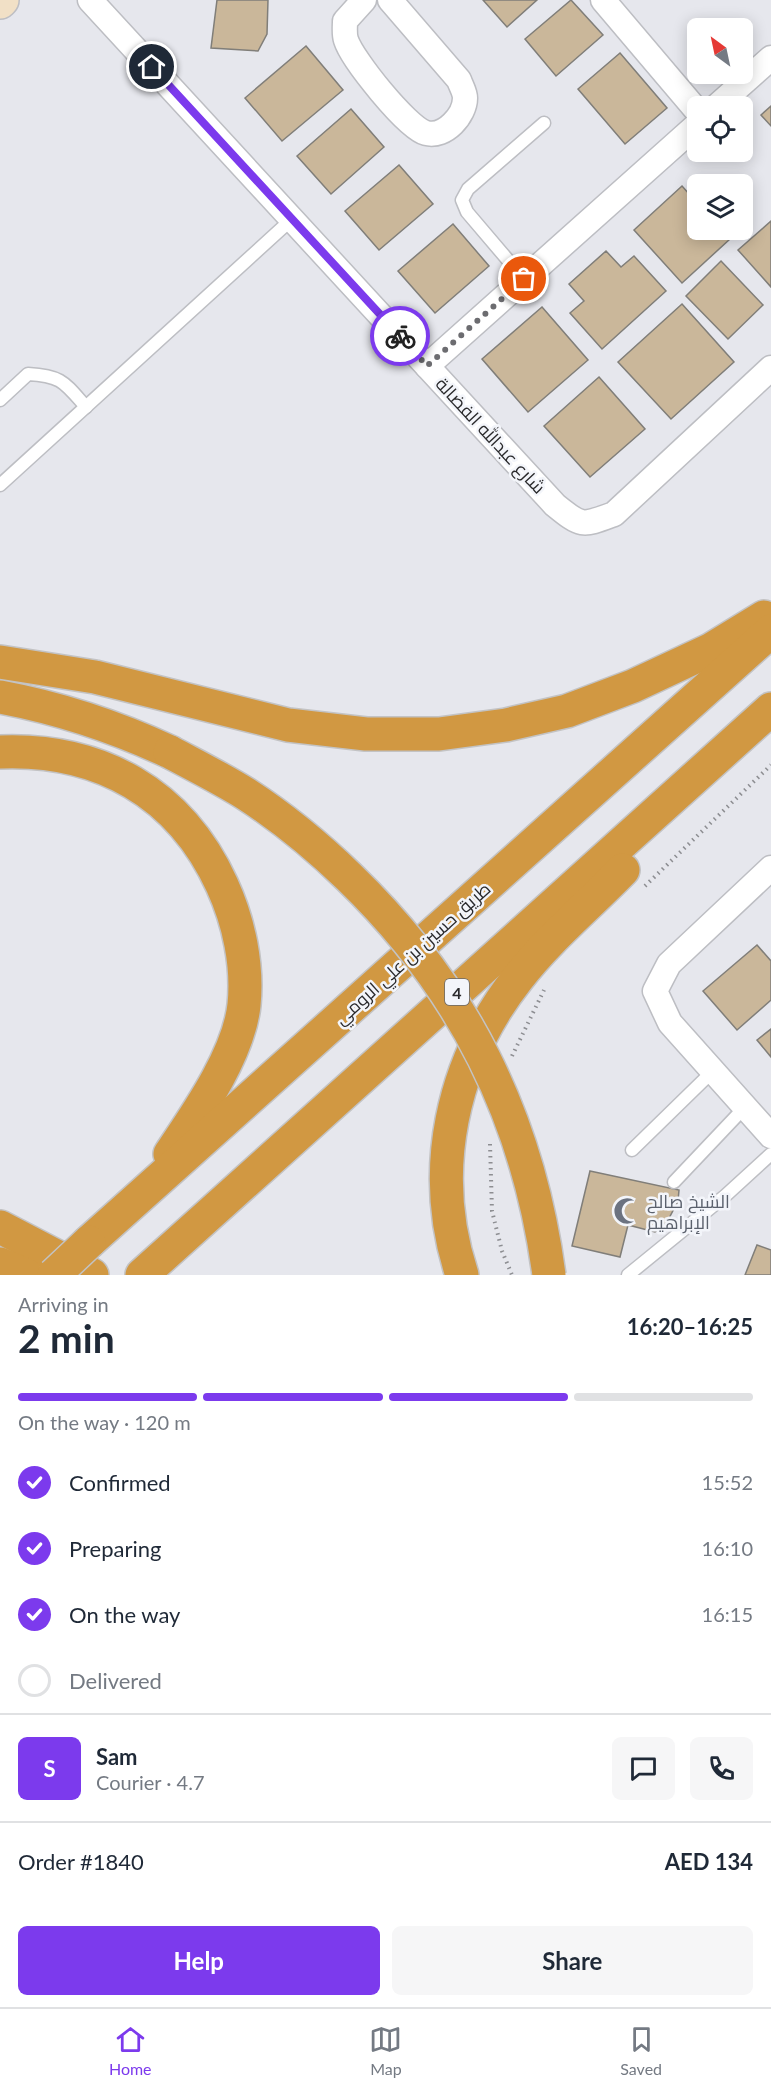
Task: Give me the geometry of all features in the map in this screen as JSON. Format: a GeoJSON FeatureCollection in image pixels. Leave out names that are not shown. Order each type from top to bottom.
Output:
{"type":"FeatureCollection","features":[{"type":"Feature","properties":{"kind":"highway"},"geometry":{"type":"LineString","coordinates":[[0,662],[95,677],[288,725],[366,734],[439,734],[506,726],[567,711],[633,686],[710,650],[771,613]]}},
{"type":"Feature","properties":{"kind":"highway","name":"طريق حسين بن علي الرومي"},"geometry":{"type":"LineString","coordinates":[[54,1275],[771,631]]}},
{"type":"Feature","properties":{"kind":"highway"},"geometry":{"type":"LineString","coordinates":[[0,697],[68,713],[170,752],[246,794],[306,838],[367,894],[426,963],[468,1026],[505,1104],[519,1141],[544,1242],[549,1275]]}},
{"type":"Feature","properties":{"kind":"highway","name":"4"},"geometry":{"type":"LineString","coordinates":[[142,1275],[771,709]]}},
{"type":"Feature","properties":{"kind":"highway"},"geometry":{"type":"LineString","coordinates":[[462,1275],[451,1235],[447,1205],[447,1150],[451,1122],[463,1077],[490,1017],[519,977],[537,957],[771,722]]}},
{"type":"Feature","properties":{"kind":"highway"},"geometry":{"type":"LineString","coordinates":[[0,752],[42,752],[65,756],[112,771],[154,796],[174,813],[200,846],[216,872],[235,921],[241,944],[245,984],[244,1006],[239,1030],[231,1051],[204,1102],[142,1194]]}},
{"type":"Feature","properties":{"kind":"highway"},"geometry":{"type":"LineString","coordinates":[[0,1227],[92,1275]]}},
{"type":"Feature","properties":{"kind":"highway"},"geometry":{"type":"LineString","coordinates":[[0,1264],[26,1275]]}},
{"type":"Feature","properties":{"kind":"street","name":"شارع عبدالله الفضالة"},"geometry":{"type":"LineString","coordinates":[[90,0],[555,505],[576,522],[591,523],[614,514],[771,368]]}},
{"type":"Feature","properties":{"kind":"street"},"geometry":{"type":"LineString","coordinates":[[364,0],[345,21],[346,39],[361,68],[413,127],[427,134],[443,130],[456,122],[464,108],[465,96],[459,80],[390,0]]}},
{"type":"Feature","properties":{"kind":"street"},"geometry":{"type":"LineString","coordinates":[[603,0],[687,99]]}},
{"type":"Feature","properties":{"kind":"street"},"geometry":{"type":"LineString","coordinates":[[728,96],[771,58]]}},
{"type":"Feature","properties":{"kind":"street"},"geometry":{"type":"LineString","coordinates":[[427,366],[687,134]]}},
{"type":"Feature","properties":{"kind":"street"},"geometry":{"type":"LineString","coordinates":[[771,868],[669,964],[655,991],[670,1023],[771,1136]]}},
{"type":"Feature","properties":{"kind":"lane"},"geometry":{"type":"LineString","coordinates":[[524,279],[467,212],[462,200],[468,189],[544,123]]}},
{"type":"Feature","properties":{"kind":"lane"},"geometry":{"type":"LineString","coordinates":[[0,485],[292,219]]}},
{"type":"Feature","properties":{"kind":"lane"},"geometry":{"type":"LineString","coordinates":[[0,400],[28,374],[40,374],[52,375],[68,386],[86,407]]}},
{"type":"Feature","properties":{"kind":"lane"},"geometry":{"type":"LineString","coordinates":[[632,1150],[713,1071]]}},
{"type":"Feature","properties":{"kind":"lane"},"geometry":{"type":"LineString","coordinates":[[674,1182],[745,1107]]}},
{"type":"Feature","properties":{"kind":"lane"},"geometry":{"type":"LineString","coordinates":[[628,1275],[725,1196],[771,1154]]}},
{"type":"Feature","properties":{"kind":"path"},"geometry":{"type":"LineString","coordinates":[[639,891],[771,765]]}},
{"type":"Feature","properties":{"kind":"path"},"geometry":{"type":"LineString","coordinates":[[508,1065],[545,989]]}},
{"type":"Feature","properties":{"kind":"path"},"geometry":{"type":"LineString","coordinates":[[490,1141],[492,1211],[502,1251],[512,1275]]}},
{"type":"Feature","properties":{"kind":"building"},"geometry":{"type":"Polygon","coordinates":[[[217,0],[268,0],[267,34],[258,51],[211,48],[217,0]]]}},
{"type":"Feature","properties":{"kind":"building"},"geometry":{"type":"Polygon","coordinates":[[[483,0],[537,0],[507,27],[483,0]]]}},
{"type":"Feature","properties":{"kind":"building"},"geometry":{"type":"Polygon","coordinates":[[[571,0],[603,35],[556,76],[525,39],[571,0]]]}},
{"type":"Feature","properties":{"kind":"building"},"geometry":{"type":"Polygon","coordinates":[[[306,46],[343,90],[282,141],[245,98],[306,46]]]}},
{"type":"Feature","properties":{"kind":"building"},"geometry":{"type":"Polygon","coordinates":[[[620,53],[667,108],[625,144],[578,89],[620,53]]]}},
{"type":"Feature","properties":{"kind":"building"},"geometry":{"type":"Polygon","coordinates":[[[771,106],[771,126],[761,115],[771,106]]]}},
{"type":"Feature","properties":{"kind":"building"},"geometry":{"type":"Polygon","coordinates":[[[351,109],[384,147],[331,194],[297,156],[351,109]]]}},
{"type":"Feature","properties":{"kind":"building"},"geometry":{"type":"Polygon","coordinates":[[[399,165],[433,204],[379,250],[345,211],[399,165]]]}},
{"type":"Feature","properties":{"kind":"building"},"geometry":{"type":"Polygon","coordinates":[[[682,186],[687,192],[687,240],[729,240],[682,283],[634,230],[682,186]]]}},
{"type":"Feature","properties":{"kind":"building"},"geometry":{"type":"Polygon","coordinates":[[[771,221],[771,287],[738,250],[749,240],[753,240],[753,237],[771,221]]]}},
{"type":"Feature","properties":{"kind":"building"},"geometry":{"type":"Polygon","coordinates":[[[453,224],[489,266],[435,313],[398,271],[453,224]]]}},
{"type":"Feature","properties":{"kind":"building"},"geometry":{"type":"Polygon","coordinates":[[[606,251],[621,267],[634,256],[666,291],[602,349],[570,313],[584,301],[569,284],[606,251]]]}},
{"type":"Feature","properties":{"kind":"building"},"geometry":{"type":"Polygon","coordinates":[[[721,261],[763,305],[728,339],[686,296],[721,261]]]}},
{"type":"Feature","properties":{"kind":"building"},"geometry":{"type":"Polygon","coordinates":[[[682,304],[734,362],[671,419],[618,362],[682,304]]]}},
{"type":"Feature","properties":{"kind":"building"},"geometry":{"type":"Polygon","coordinates":[[[542,307],[588,360],[528,412],[482,359],[542,307]]]}},
{"type":"Feature","properties":{"kind":"building"},"geometry":{"type":"Polygon","coordinates":[[[599,377],[645,429],[590,477],[544,426],[599,377]]]}},
{"type":"Feature","properties":{"kind":"building"},"geometry":{"type":"Polygon","coordinates":[[[757,945],[771,961],[771,1000],[737,1030],[703,991],[757,945]]]}},
{"type":"Feature","properties":{"kind":"building"},"geometry":{"type":"Polygon","coordinates":[[[771,1029],[771,1057],[757,1040],[771,1029]]]}},
{"type":"Feature","properties":{"kind":"building","name":"الشيخ صالح الإبراهيم"},"geometry":{"type":"Polygon","coordinates":[[[590,1171],[679,1190],[678,1201],[667,1222],[655,1232],[628,1225],[620,1257],[572,1246],[590,1171]]]}},
{"type":"Feature","properties":{"kind":"building"},"geometry":{"type":"Polygon","coordinates":[[[757,1245],[771,1250],[771,1275],[745,1275],[757,1245]]]}},
{"type":"Feature","properties":{"kind":"way so far"},"geometry":{"type":"LineString","coordinates":[[400,336],[427,366],[524,279]]}},
{"type":"Feature","properties":{"kind":"place","name":"الشيخ صالح الإبراهيم"},"geometry":{"type":"Point","coordinates":[627,1211]}},
{"type":"Feature","properties":{"kind":"route"},"geometry":{"type":"LineString","coordinates":[[152,67],[400,336]]}}]}
